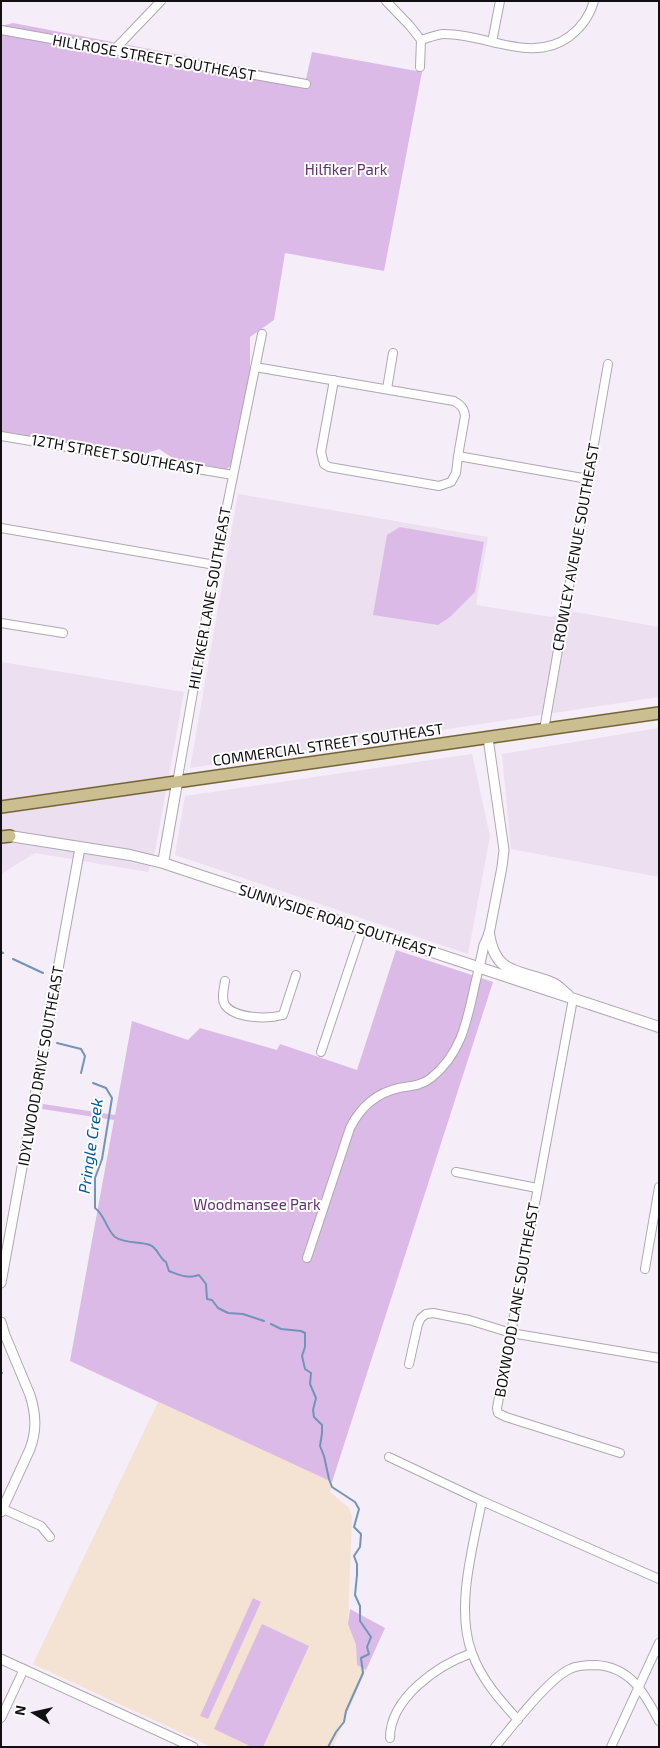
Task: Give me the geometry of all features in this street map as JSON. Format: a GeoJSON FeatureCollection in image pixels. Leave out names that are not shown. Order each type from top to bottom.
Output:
{"type":"FeatureCollection","features":[{"type":"Feature","properties":{"kind":"main road","name":"COMMERCIAL STREET SOUTHEAST"},"geometry":{"type":"LineString","coordinates":[[1,807],[659,713]]}},
{"type":"Feature","properties":{"kind":"main road","name":"HILFIKER LANE SOUTHEAST"},"geometry":{"type":"LineString","coordinates":[[163,863],[177,783]]}},
{"type":"Feature","properties":{"kind":"main road","name":"SUNNYSIDE ROAD SOUTHEAST"},"geometry":{"type":"LineString","coordinates":[[6,836],[130,855],[163,863],[659,1027]]}},
{"type":"Feature","properties":{"kind":"main road"},"geometry":{"type":"LineString","coordinates":[[489,934],[492,952],[501,963],[519,972],[555,983],[573,999]]}},
{"type":"Feature","properties":{"kind":"street"},"geometry":{"type":"LineString","coordinates":[[114,50],[162,1]]}},
{"type":"Feature","properties":{"kind":"street"},"geometry":{"type":"LineString","coordinates":[[386,1],[421,40],[420,66]]}},
{"type":"Feature","properties":{"kind":"street"},"geometry":{"type":"LineString","coordinates":[[492,42],[500,1]]}},
{"type":"Feature","properties":{"kind":"street"},"geometry":{"type":"LineString","coordinates":[[421,40],[443,34],[536,49],[556,44],[575,32],[585,20],[594,1]]}},
{"type":"Feature","properties":{"kind":"street","name":"HILLROSE STREET SOUTHEAST"},"geometry":{"type":"LineString","coordinates":[[1,30],[306,84]]}},
{"type":"Feature","properties":{"kind":"street","name":"HILFIKER LANE SOUTHEAST"},"geometry":{"type":"LineString","coordinates":[[177,783],[215,565],[262,334]]}},
{"type":"Feature","properties":{"kind":"street"},"geometry":{"type":"LineString","coordinates":[[387,390],[393,354]]}},
{"type":"Feature","properties":{"kind":"street","name":"CROWLEY AVENUE SOUTHEAST"},"geometry":{"type":"LineString","coordinates":[[544,730],[608,364]]}},
{"type":"Feature","properties":{"kind":"street"},"geometry":{"type":"LineString","coordinates":[[255,366],[454,401],[460,404],[465,416],[456,473],[451,482],[439,486],[329,467],[324,464],[321,452],[334,380]]}},
{"type":"Feature","properties":{"kind":"street","name":"12TH STREET SOUTHEAST"},"geometry":{"type":"LineString","coordinates":[[1,436],[233,475]]}},
{"type":"Feature","properties":{"kind":"street"},"geometry":{"type":"LineString","coordinates":[[458,456],[588,479]]}},
{"type":"Feature","properties":{"kind":"street"},"geometry":{"type":"LineString","coordinates":[[1,528],[215,565]]}},
{"type":"Feature","properties":{"kind":"street"},"geometry":{"type":"LineString","coordinates":[[1,623],[63,633]]}},
{"type":"Feature","properties":{"kind":"street"},"geometry":{"type":"LineString","coordinates":[[307,1258],[350,1128],[357,1116],[371,1101],[385,1092],[414,1086],[424,1082],[437,1072],[461,1040],[466,1027],[484,945],[489,934],[504,850],[488,738]]}},
{"type":"Feature","properties":{"kind":"street","name":"IDYLWOOD DRIVE SOUTHEAST"},"geometry":{"type":"LineString","coordinates":[[1,1283],[80,848]]}},
{"type":"Feature","properties":{"kind":"street"},"geometry":{"type":"LineString","coordinates":[[321,1052],[362,929]]}},
{"type":"Feature","properties":{"kind":"street"},"geometry":{"type":"LineString","coordinates":[[225,981],[223,999],[226,1006],[235,1012],[262,1018],[283,1015],[296,976]]}},
{"type":"Feature","properties":{"kind":"street","name":"BOXWOOD LANE SOUTHEAST"},"geometry":{"type":"LineString","coordinates":[[573,999],[497,1408],[498,1413],[506,1417],[620,1453]]}},
{"type":"Feature","properties":{"kind":"street","name":"BOXWOOD LANE SOUTHEAST"},"geometry":{"type":"LineString","coordinates":[[456,1172],[538,1188]]}},
{"type":"Feature","properties":{"kind":"street"},"geometry":{"type":"LineString","coordinates":[[645,1269],[659,1188]]}},
{"type":"Feature","properties":{"kind":"street"},"geometry":{"type":"LineString","coordinates":[[409,1364],[418,1324],[426,1314],[433,1313],[469,1320],[511,1333],[659,1358]]}},
{"type":"Feature","properties":{"kind":"street"},"geometry":{"type":"LineString","coordinates":[[1,1322],[32,1400],[36,1423],[34,1439],[2,1510],[41,1526],[50,1537]]}},
{"type":"Feature","properties":{"kind":"street"},"geometry":{"type":"LineString","coordinates":[[389,1457],[482,1501],[659,1579]]}},
{"type":"Feature","properties":{"kind":"street"},"geometry":{"type":"LineString","coordinates":[[482,1501],[470,1562],[465,1600],[467,1634],[472,1653],[488,1684],[518,1720]]}},
{"type":"Feature","properties":{"kind":"street"},"geometry":{"type":"LineString","coordinates":[[611,1747],[659,1643]]}},
{"type":"Feature","properties":{"kind":"street"},"geometry":{"type":"LineString","coordinates":[[390,1738],[390,1728],[396,1714],[414,1690],[426,1678],[442,1667],[472,1653]]}},
{"type":"Feature","properties":{"kind":"street"},"geometry":{"type":"LineString","coordinates":[[1,1658],[193,1747]]}},
{"type":"Feature","properties":{"kind":"street"},"geometry":{"type":"LineString","coordinates":[[495,1747],[551,1683],[569,1669],[591,1665],[608,1667],[630,1677],[647,1698],[659,1721]]}},
{"type":"Feature","properties":{"kind":"street"},"geometry":{"type":"LineString","coordinates":[[1,1718],[24,1669]]}},
{"type":"Feature","properties":{"kind":"shaded area"},"geometry":{"type":"Polygon","coordinates":[[[238,494],[488,537],[476,605],[551,617],[570,611],[659,627],[659,697],[190,768],[238,494]]]}},
{"type":"Feature","properties":{"kind":"shaded area"},"geometry":{"type":"Polygon","coordinates":[[[1,662],[184,692],[155,851],[148,872],[35,853],[1,874],[1,662]]]}},
{"type":"Feature","properties":{"kind":"shaded area"},"geometry":{"type":"Polygon","coordinates":[[[659,728],[659,877],[511,849],[502,754],[659,728]]]}},
{"type":"Feature","properties":{"kind":"shaded area"},"geometry":{"type":"Polygon","coordinates":[[[472,754],[490,836],[468,954],[175,855],[185,796],[472,754]]]}},
{"type":"Feature","properties":{"kind":"shaded area"},"geometry":{"type":"Polygon","coordinates":[[[158,1402],[332,1482],[330,1492],[349,1508],[352,1517],[348,1624],[356,1645],[357,1665],[366,1670],[333,1747],[212,1747],[33,1664],[158,1402]]]}},
{"type":"Feature","properties":{"kind":"green space","name":"Hilfiker Park"},"geometry":{"type":"Polygon","coordinates":[[[13,23],[306,79],[312,52],[422,72],[384,271],[285,253],[274,320],[250,337],[250,373],[232,465],[226,469],[176,460],[159,449],[124,461],[1,440],[1,26],[13,23]]]}},
{"type":"Feature","properties":{"kind":"green space"},"geometry":{"type":"Polygon","coordinates":[[[400,527],[484,542],[475,592],[450,617],[438,625],[373,615],[387,535],[400,527]]]}},
{"type":"Feature","properties":{"kind":"green space","name":"Woodmansee Park"},"geometry":{"type":"Polygon","coordinates":[[[396,950],[493,982],[332,1482],[70,1361],[114,1120],[42,1109],[43,1104],[115,1115],[132,1021],[188,1040],[200,1028],[277,1050],[280,1044],[357,1070],[396,950]]]}},
{"type":"Feature","properties":{"kind":"green space"},"geometry":{"type":"Polygon","coordinates":[[[253,1598],[261,1602],[208,1719],[200,1716],[253,1598]]]}},
{"type":"Feature","properties":{"kind":"green space"},"geometry":{"type":"Polygon","coordinates":[[[350,1609],[385,1628],[366,1670],[357,1665],[356,1645],[348,1624],[350,1609]]]}},
{"type":"Feature","properties":{"kind":"green space"},"geometry":{"type":"Polygon","coordinates":[[[262,1624],[309,1646],[263,1747],[252,1747],[214,1729],[262,1624]]]}},
{"type":"Feature","properties":{"kind":"waterway","name":"Pringle Creek"},"geometry":{"type":"LineString","coordinates":[[13,959],[43,973]]}},
{"type":"Feature","properties":{"kind":"waterway","name":"Pringle Creek"},"geometry":{"type":"LineString","coordinates":[[57,1043],[81,1049],[85,1056],[81,1073]]}},
{"type":"Feature","properties":{"kind":"waterway","name":"Pringle Creek"},"geometry":{"type":"LineString","coordinates":[[93,1083],[106,1088],[112,1098],[102,1159],[95,1178],[95,1208],[101,1214],[112,1234],[123,1241],[153,1246],[166,1262],[169,1271],[187,1277],[199,1275],[206,1284],[207,1299],[212,1300],[218,1308],[228,1313],[243,1314],[264,1321]]}},
{"type":"Feature","properties":{"kind":"waterway","name":"Pringle Creek"},"geometry":{"type":"LineString","coordinates":[[271,1324],[281,1329],[305,1333],[305,1347],[302,1356],[305,1369],[311,1373],[310,1384],[316,1398],[313,1410],[314,1417],[322,1425],[320,1446],[329,1479],[332,1487],[355,1502],[359,1509],[354,1527],[361,1534],[360,1547],[354,1556],[357,1564],[355,1595],[360,1606],[360,1621],[371,1637],[367,1647],[369,1654],[361,1658],[363,1673],[346,1711],[344,1722],[328,1747]]}}]}
